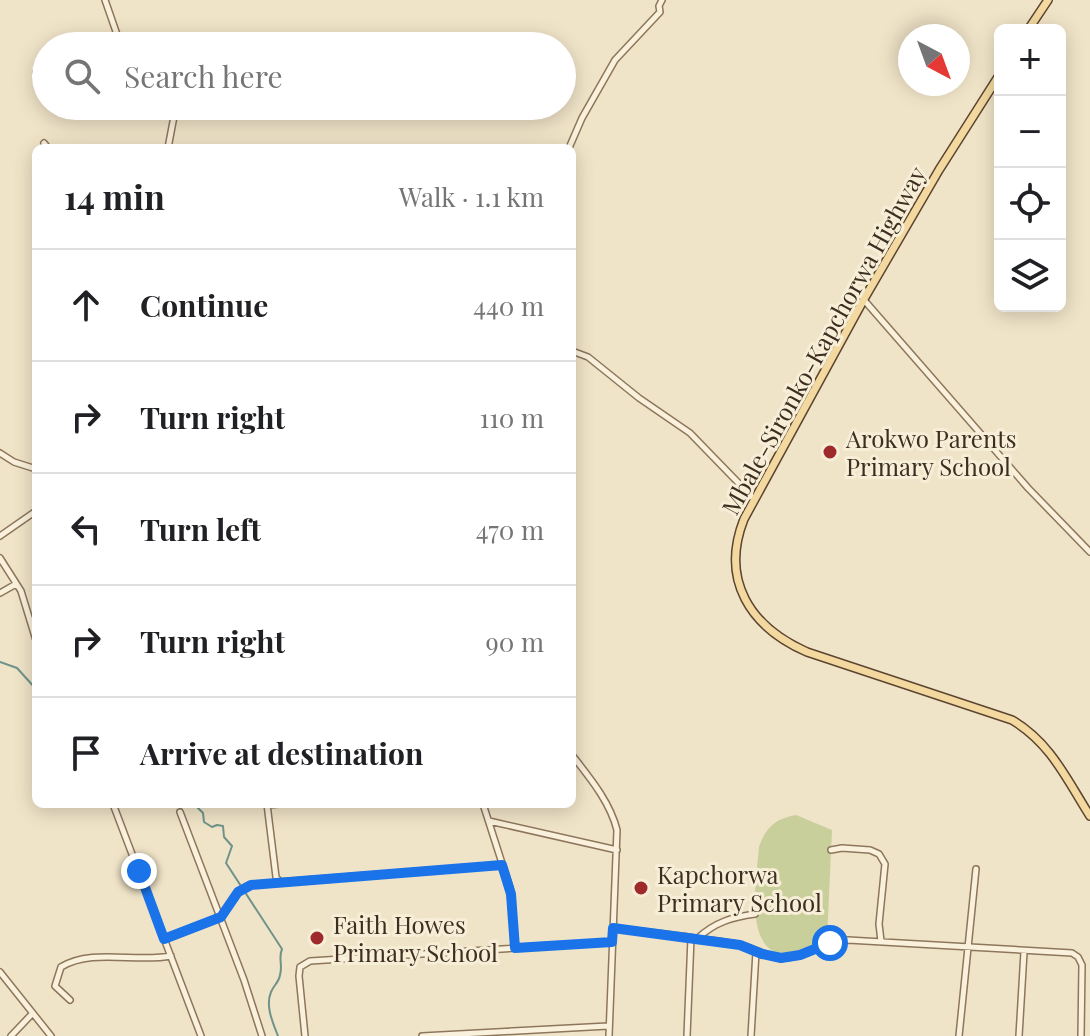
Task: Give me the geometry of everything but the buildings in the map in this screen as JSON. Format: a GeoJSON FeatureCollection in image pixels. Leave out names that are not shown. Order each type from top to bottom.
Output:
{"type":"FeatureCollection","features":[{"type":"Feature","properties":{"kind":"main road"},"geometry":{"type":"LineString","coordinates":[[1032,24],[1048,0]]}},
{"type":"Feature","properties":{"kind":"main road","name":"Mbale-Sironko-Kapchorwa Highway"},"geometry":{"type":"LineString","coordinates":[[994,83],[864,299],[755,500],[741,527],[735,559],[737,575],[743,595],[754,614],[783,642],[1012,720],[1028,730],[1050,751],[1090,816]]}},
{"type":"Feature","properties":{"kind":"street"},"geometry":{"type":"LineString","coordinates":[[105,0],[116,32]]}},
{"type":"Feature","properties":{"kind":"street"},"geometry":{"type":"LineString","coordinates":[[571,144],[615,60],[660,12],[662,0]]}},
{"type":"Feature","properties":{"kind":"street"},"geometry":{"type":"LineString","coordinates":[[169,144],[173,120]]}},
{"type":"Feature","properties":{"kind":"street"},"geometry":{"type":"LineString","coordinates":[[864,299],[1011,469],[1090,552]]}},
{"type":"Feature","properties":{"kind":"street"},"geometry":{"type":"LineString","coordinates":[[576,352],[588,357],[639,398],[690,433],[755,500]]}},
{"type":"Feature","properties":{"kind":"street"},"geometry":{"type":"LineString","coordinates":[[0,453],[32,468]]}},
{"type":"Feature","properties":{"kind":"street"},"geometry":{"type":"LineString","coordinates":[[0,536],[32,514]]}},
{"type":"Feature","properties":{"kind":"street"},"geometry":{"type":"LineString","coordinates":[[0,558],[2,566],[16,584],[32,629]]}},
{"type":"Feature","properties":{"kind":"street"},"geometry":{"type":"LineString","coordinates":[[0,593],[16,584]]}},
{"type":"Feature","properties":{"kind":"street"},"geometry":{"type":"LineString","coordinates":[[576,761],[610,811],[617,830],[609,1036]]}},
{"type":"Feature","properties":{"kind":"street"},"geometry":{"type":"LineString","coordinates":[[115,808],[201,1036]]}},
{"type":"Feature","properties":{"kind":"street"},"geometry":{"type":"LineString","coordinates":[[267,808],[276,877],[280,882]]}},
{"type":"Feature","properties":{"kind":"street"},"geometry":{"type":"LineString","coordinates":[[484,808],[511,894],[515,948]]}},
{"type":"Feature","properties":{"kind":"street"},"geometry":{"type":"LineString","coordinates":[[180,812],[221,917],[262,1036]]}},
{"type":"Feature","properties":{"kind":"street"},"geometry":{"type":"LineString","coordinates":[[488,821],[617,850]]}},
{"type":"Feature","properties":{"kind":"street"},"geometry":{"type":"LineString","coordinates":[[831,850],[870,850],[879,854],[885,864],[879,924],[881,941]]}},
{"type":"Feature","properties":{"kind":"street"},"geometry":{"type":"LineString","coordinates":[[164,939],[221,917],[231,899],[243,889],[280,882],[502,865]]}},
{"type":"Feature","properties":{"kind":"street"},"geometry":{"type":"LineString","coordinates":[[959,1036],[976,869]]}},
{"type":"Feature","properties":{"kind":"street"},"geometry":{"type":"LineString","coordinates":[[694,938],[726,920],[755,914]]}},
{"type":"Feature","properties":{"kind":"street"},"geometry":{"type":"LineString","coordinates":[[613,928],[740,945],[756,952],[789,958],[838,941],[1072,953],[1082,965],[1081,1036]]}},
{"type":"Feature","properties":{"kind":"street"},"geometry":{"type":"LineString","coordinates":[[687,1036],[694,938]]}},
{"type":"Feature","properties":{"kind":"street"},"geometry":{"type":"LineString","coordinates":[[305,1036],[299,972],[310,961],[612,942]]}},
{"type":"Feature","properties":{"kind":"street"},"geometry":{"type":"LineString","coordinates":[[751,1036],[756,952]]}},
{"type":"Feature","properties":{"kind":"street"},"geometry":{"type":"LineString","coordinates":[[1019,1036],[1024,952]]}},
{"type":"Feature","properties":{"kind":"street"},"geometry":{"type":"LineString","coordinates":[[70,1000],[55,986],[61,967],[68,962],[171,956]]}},
{"type":"Feature","properties":{"kind":"street"},"geometry":{"type":"LineString","coordinates":[[0,972],[51,1036]]}},
{"type":"Feature","properties":{"kind":"street"},"geometry":{"type":"LineString","coordinates":[[11,1036],[32,1014]]}},
{"type":"Feature","properties":{"kind":"street"},"geometry":{"type":"LineString","coordinates":[[422,1036],[609,1026]]}},
{"type":"Feature","properties":{"kind":"green space"},"geometry":{"type":"Polygon","coordinates":[[[796,815],[832,830],[827,940],[791,954],[775,952],[765,943],[758,930],[755,895],[759,847],[764,834],[777,821],[796,815]]]}},
{"type":"Feature","properties":{"kind":"waterway"},"geometry":{"type":"LineString","coordinates":[[0,662],[17,668],[32,685]]}},
{"type":"Feature","properties":{"kind":"waterway"},"geometry":{"type":"LineString","coordinates":[[198,808],[203,813],[204,822],[212,827],[223,826],[224,837],[232,846],[226,863],[282,949],[279,977],[269,1003],[278,1036]]}},
{"type":"Feature","properties":{"kind":"place","name":"Arokwo Parents Primary School"},"geometry":{"type":"Point","coordinates":[830,452]}},
{"type":"Feature","properties":{"kind":"place","name":"Kapchorwa Primary School"},"geometry":{"type":"Point","coordinates":[641,888]}},
{"type":"Feature","properties":{"kind":"place","name":"Faith Howes Primary School"},"geometry":{"type":"Point","coordinates":[317,938]}},
{"type":"Feature","properties":{"kind":"route"},"geometry":{"type":"LineString","coordinates":[[139,871],[164,939],[221,917],[231,899],[251,885],[502,865],[511,894],[515,948],[612,942],[613,928],[740,945],[781,958],[800,955],[830,943]]}}]}
